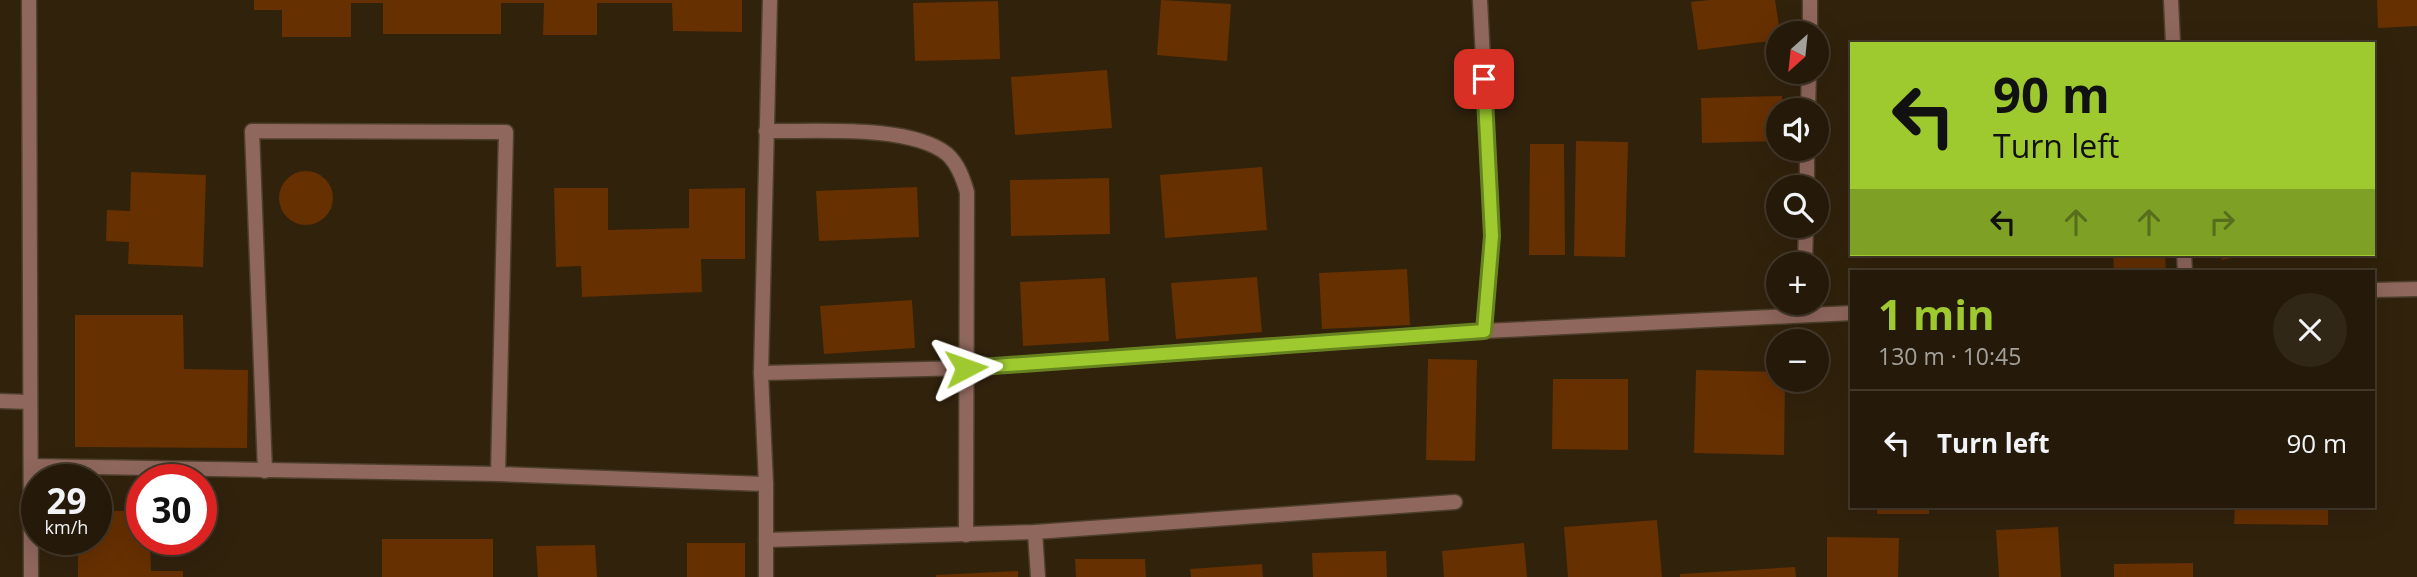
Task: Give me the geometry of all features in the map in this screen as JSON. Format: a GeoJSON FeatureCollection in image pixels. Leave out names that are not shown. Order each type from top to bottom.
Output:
{"type":"FeatureCollection","features":[{"type":"Feature","properties":{"kind":"street"},"geometry":{"type":"LineString","coordinates":[[29,0],[31,464]]}},
{"type":"Feature","properties":{"kind":"street"},"geometry":{"type":"LineString","coordinates":[[766,577],[766,484],[761,373],[770,0]]}},
{"type":"Feature","properties":{"kind":"street"},"geometry":{"type":"LineString","coordinates":[[1480,0],[1492,236],[1484,331]]}},
{"type":"Feature","properties":{"kind":"street"},"geometry":{"type":"LineString","coordinates":[[1810,0],[1810,21]]}},
{"type":"Feature","properties":{"kind":"street"},"geometry":{"type":"LineString","coordinates":[[2171,0],[2173,42]]}},
{"type":"Feature","properties":{"kind":"street"},"geometry":{"type":"LineString","coordinates":[[265,471],[251,131],[506,132],[498,474]]}},
{"type":"Feature","properties":{"kind":"street"},"geometry":{"type":"LineString","coordinates":[[766,131],[897,134],[920,139],[948,155],[961,172],[967,192],[966,535]]}},
{"type":"Feature","properties":{"kind":"street"},"geometry":{"type":"LineString","coordinates":[[2375,290],[2417,289]]}},
{"type":"Feature","properties":{"kind":"street"},"geometry":{"type":"LineString","coordinates":[[1829,311],[1850,313]]}},
{"type":"Feature","properties":{"kind":"street"},"geometry":{"type":"LineString","coordinates":[[761,373],[966,368],[1766,312]]}},
{"type":"Feature","properties":{"kind":"street"},"geometry":{"type":"LineString","coordinates":[[0,401],[30,402]]}},
{"type":"Feature","properties":{"kind":"street"},"geometry":{"type":"LineString","coordinates":[[112,468],[498,474],[766,484]]}},
{"type":"Feature","properties":{"kind":"street"},"geometry":{"type":"LineString","coordinates":[[766,540],[1035,532],[1455,502]]}},
{"type":"Feature","properties":{"kind":"street"},"geometry":{"type":"LineString","coordinates":[[1035,532],[1038,577]]}},
{"type":"Feature","properties":{"kind":"street"},"geometry":{"type":"LineString","coordinates":[[31,555],[31,577]]}},
{"type":"Feature","properties":{"kind":"building"},"geometry":{"type":"Polygon","coordinates":[[[254,0],[742,0],[742,32],[673,31],[672,3],[597,3],[597,35],[543,35],[544,3],[501,3],[501,34],[383,34],[383,3],[351,3],[351,37],[282,37],[282,10],[254,10],[254,0]]]}},
{"type":"Feature","properties":{"kind":"building"},"geometry":{"type":"Polygon","coordinates":[[[1161,0],[1231,4],[1227,61],[1157,55],[1161,0]]]}},
{"type":"Feature","properties":{"kind":"building"},"geometry":{"type":"Polygon","coordinates":[[[1775,0],[1778,21],[1766,21],[1766,42],[1698,50],[1691,2],[1775,0]]]}},
{"type":"Feature","properties":{"kind":"building"},"geometry":{"type":"Polygon","coordinates":[[[2377,0],[2417,0],[2417,26],[2378,28],[2377,0]]]}},
{"type":"Feature","properties":{"kind":"building"},"geometry":{"type":"Polygon","coordinates":[[[998,1],[1000,59],[915,61],[913,3],[998,1]]]}},
{"type":"Feature","properties":{"kind":"building"},"geometry":{"type":"Polygon","coordinates":[[[1107,70],[1112,128],[1015,135],[1011,77],[1107,70]]]}},
{"type":"Feature","properties":{"kind":"building"},"geometry":{"type":"Polygon","coordinates":[[[1782,96],[1766,98],[1766,141],[1702,143],[1701,98],[1782,96]]]}},
{"type":"Feature","properties":{"kind":"building"},"geometry":{"type":"Polygon","coordinates":[[[1576,141],[1628,142],[1625,257],[1574,256],[1576,141]]]}},
{"type":"Feature","properties":{"kind":"building"},"geometry":{"type":"Polygon","coordinates":[[[1530,144],[1564,144],[1565,255],[1529,255],[1530,144]]]}},
{"type":"Feature","properties":{"kind":"building"},"geometry":{"type":"Polygon","coordinates":[[[1262,167],[1267,230],[1165,238],[1160,175],[1262,167]]]}},
{"type":"Feature","properties":{"kind":"building"},"geometry":{"type":"Polygon","coordinates":[[[306,171],[325,179],[333,198],[325,217],[306,225],[287,217],[279,198],[287,179],[306,171]]]}},
{"type":"Feature","properties":{"kind":"building"},"geometry":{"type":"Polygon","coordinates":[[[131,172],[206,175],[203,267],[128,264],[129,242],[106,241],[107,210],[130,211],[131,172]]]}},
{"type":"Feature","properties":{"kind":"building"},"geometry":{"type":"Polygon","coordinates":[[[1109,178],[1110,234],[1011,236],[1010,180],[1109,178]]]}},
{"type":"Feature","properties":{"kind":"building"},"geometry":{"type":"Polygon","coordinates":[[[917,187],[919,237],[819,241],[816,191],[917,187]]]}},
{"type":"Feature","properties":{"kind":"building"},"geometry":{"type":"Polygon","coordinates":[[[554,188],[608,188],[608,230],[689,228],[689,189],[745,188],[745,259],[701,259],[702,292],[582,297],[581,266],[556,267],[554,188]]]}},
{"type":"Feature","properties":{"kind":"building"},"geometry":{"type":"Polygon","coordinates":[[[2113,256],[2165,256],[2166,270],[2114,270],[2113,256]]]}},
{"type":"Feature","properties":{"kind":"building"},"geometry":{"type":"Polygon","coordinates":[[[2221,256],[2240,256],[2222,260],[2221,256]]]}},
{"type":"Feature","properties":{"kind":"building"},"geometry":{"type":"Polygon","coordinates":[[[1407,269],[1410,325],[1322,329],[1319,273],[1407,269]]]}},
{"type":"Feature","properties":{"kind":"building"},"geometry":{"type":"Polygon","coordinates":[[[1257,277],[1262,332],[1176,339],[1171,283],[1257,277]]]}},
{"type":"Feature","properties":{"kind":"building"},"geometry":{"type":"Polygon","coordinates":[[[1105,278],[1109,341],[1023,346],[1020,282],[1105,278]]]}},
{"type":"Feature","properties":{"kind":"building"},"geometry":{"type":"Polygon","coordinates":[[[912,300],[915,348],[824,354],[820,306],[912,300]]]}},
{"type":"Feature","properties":{"kind":"building"},"geometry":{"type":"Polygon","coordinates":[[[75,315],[183,315],[184,369],[248,370],[247,448],[75,447],[75,315]]]}},
{"type":"Feature","properties":{"kind":"building"},"geometry":{"type":"Polygon","coordinates":[[[1428,359],[1477,360],[1475,461],[1426,460],[1428,359]]]}},
{"type":"Feature","properties":{"kind":"building"},"geometry":{"type":"Polygon","coordinates":[[[1696,370],[1766,372],[1766,392],[1785,392],[1784,455],[1694,453],[1696,370]]]}},
{"type":"Feature","properties":{"kind":"building"},"geometry":{"type":"Polygon","coordinates":[[[1553,379],[1628,379],[1628,450],[1552,449],[1553,379]]]}},
{"type":"Feature","properties":{"kind":"building"},"geometry":{"type":"Polygon","coordinates":[[[1877,508],[1929,508],[1929,514],[1877,514],[1877,508]]]}},
{"type":"Feature","properties":{"kind":"building"},"geometry":{"type":"Polygon","coordinates":[[[2235,508],[2328,508],[2328,525],[2234,524],[2235,508]]]}},
{"type":"Feature","properties":{"kind":"building"},"geometry":{"type":"Polygon","coordinates":[[[112,511],[126,511],[126,555],[150,555],[151,571],[183,571],[183,577],[78,577],[78,555],[112,555],[112,511]]]}},
{"type":"Feature","properties":{"kind":"building"},"geometry":{"type":"Polygon","coordinates":[[[1657,520],[1662,577],[1568,577],[1564,527],[1657,520]]]}},
{"type":"Feature","properties":{"kind":"building"},"geometry":{"type":"Polygon","coordinates":[[[2058,527],[2061,577],[1999,577],[1996,530],[2058,527]]]}},
{"type":"Feature","properties":{"kind":"building"},"geometry":{"type":"Polygon","coordinates":[[[1827,537],[1899,538],[1898,577],[1827,577],[1827,537]]]}},
{"type":"Feature","properties":{"kind":"building"},"geometry":{"type":"Polygon","coordinates":[[[382,539],[493,539],[493,577],[382,577],[382,539]]]}},
{"type":"Feature","properties":{"kind":"building"},"geometry":{"type":"Polygon","coordinates":[[[687,543],[745,543],[745,577],[687,577],[687,543]]]}},
{"type":"Feature","properties":{"kind":"building"},"geometry":{"type":"Polygon","coordinates":[[[1524,543],[1527,577],[1444,577],[1442,551],[1524,543]]]}},
{"type":"Feature","properties":{"kind":"building"},"geometry":{"type":"Polygon","coordinates":[[[595,545],[597,577],[538,577],[536,546],[595,545]]]}},
{"type":"Feature","properties":{"kind":"building"},"geometry":{"type":"Polygon","coordinates":[[[1386,551],[1387,577],[1313,577],[1312,553],[1386,551]]]}},
{"type":"Feature","properties":{"kind":"building"},"geometry":{"type":"Polygon","coordinates":[[[1075,559],[1145,559],[1146,577],[1076,577],[1075,559]]]}},
{"type":"Feature","properties":{"kind":"building"},"geometry":{"type":"Polygon","coordinates":[[[2193,563],[2193,577],[2114,577],[2114,564],[2193,563]]]}},
{"type":"Feature","properties":{"kind":"building"},"geometry":{"type":"Polygon","coordinates":[[[1262,564],[1263,577],[1191,577],[1190,569],[1262,564]]]}},
{"type":"Feature","properties":{"kind":"building"},"geometry":{"type":"Polygon","coordinates":[[[1795,567],[1796,577],[1680,577],[1680,574],[1795,567]]]}},
{"type":"Feature","properties":{"kind":"building"},"geometry":{"type":"Polygon","coordinates":[[[1018,571],[1018,577],[936,577],[936,575],[1018,571]]]}},
{"type":"Feature","properties":{"kind":"route"},"geometry":{"type":"LineString","coordinates":[[966,368],[1484,331],[1492,236],[1484,79]]}}]}
